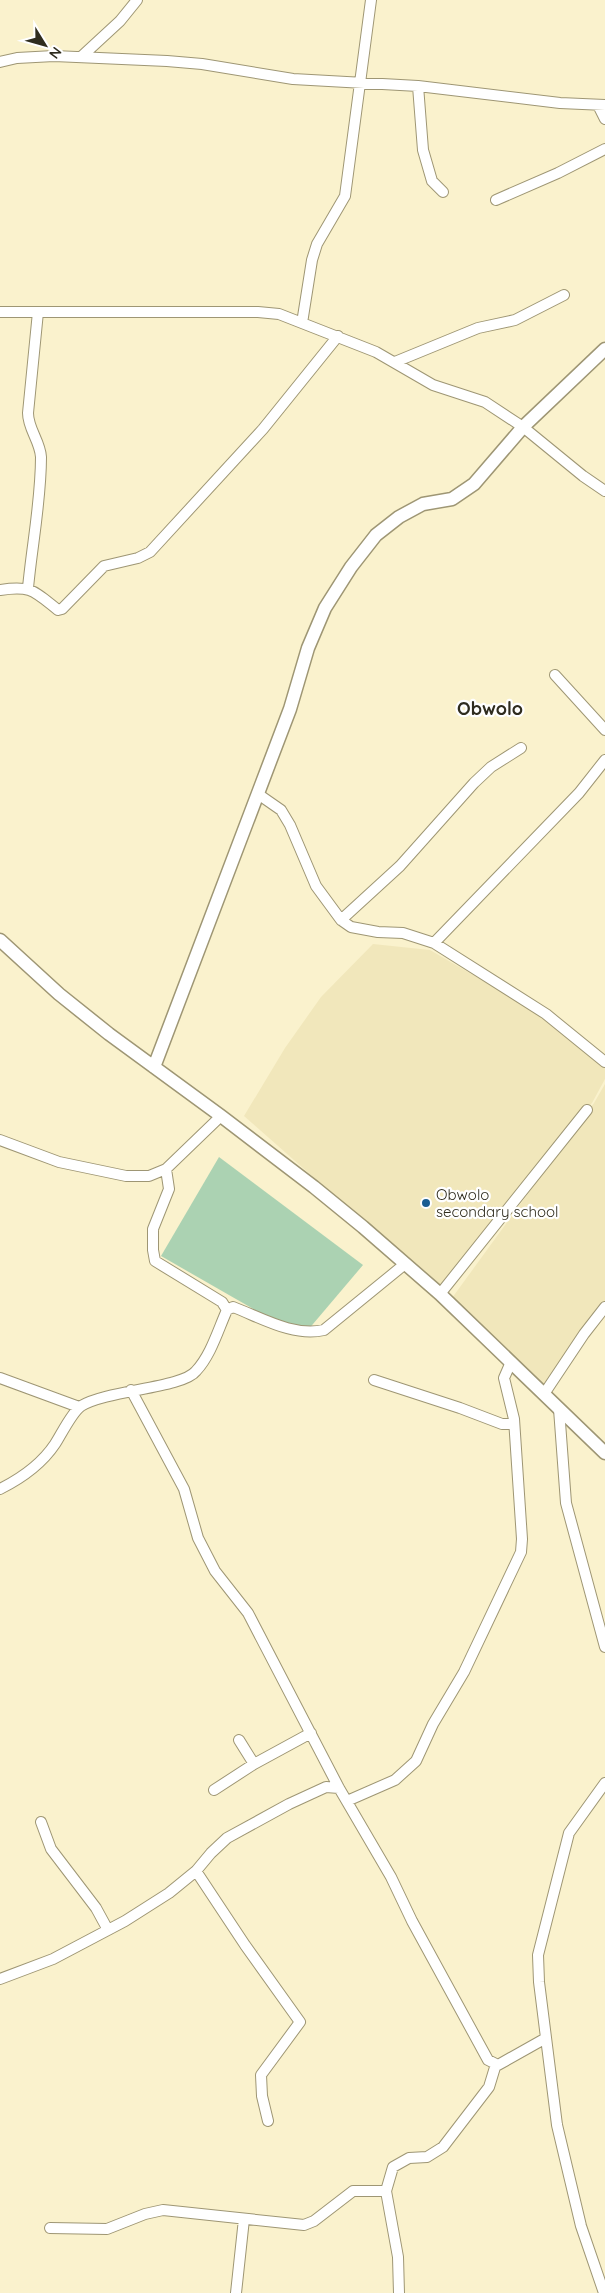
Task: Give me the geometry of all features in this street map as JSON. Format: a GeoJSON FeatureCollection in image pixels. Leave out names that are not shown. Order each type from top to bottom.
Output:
{"type":"FeatureCollection","features":[{"type":"Feature","properties":{"kind":"street"},"geometry":{"type":"LineString","coordinates":[[81,57],[120,22],[136,0]]}},
{"type":"Feature","properties":{"kind":"street"},"geometry":{"type":"LineString","coordinates":[[302,322],[312,260],[317,244],[345,196],[371,0]]}},
{"type":"Feature","properties":{"kind":"street"},"geometry":{"type":"LineString","coordinates":[[0,62],[18,58],[81,57],[202,64],[293,79],[418,86],[560,103],[602,105],[605,119]]}},
{"type":"Feature","properties":{"kind":"street"},"geometry":{"type":"LineString","coordinates":[[418,86],[423,150],[432,181],[443,192]]}},
{"type":"Feature","properties":{"kind":"street"},"geometry":{"type":"LineString","coordinates":[[496,200],[558,173],[605,149]]}},
{"type":"Feature","properties":{"kind":"street"},"geometry":{"type":"LineString","coordinates":[[395,362],[478,328],[515,320],[564,295]]}},
{"type":"Feature","properties":{"kind":"street"},"geometry":{"type":"LineString","coordinates":[[0,312],[258,312],[279,314],[376,352],[433,385],[485,402],[523,427],[583,476],[605,491]]}},
{"type":"Feature","properties":{"kind":"street"},"geometry":{"type":"LineString","coordinates":[[28,588],[40,480],[40,448],[28,421],[38,312]]}},
{"type":"Feature","properties":{"kind":"street"},"geometry":{"type":"LineString","coordinates":[[0,590],[20,587],[28,588],[58,610],[62,609],[104,566],[138,558],[150,552],[263,429],[338,336]]}},
{"type":"Feature","properties":{"kind":"street"},"geometry":{"type":"LineString","coordinates":[[154,1067],[290,709],[308,648],[325,608],[351,567],[376,535],[399,517],[423,504],[452,499],[474,484],[523,427],[605,349]]}},
{"type":"Feature","properties":{"kind":"street"},"geometry":{"type":"LineString","coordinates":[[555,675],[605,730]]}},
{"type":"Feature","properties":{"kind":"street"},"geometry":{"type":"LineString","coordinates":[[341,920],[400,866],[474,783],[491,767],[521,748]]}},
{"type":"Feature","properties":{"kind":"street"},"geometry":{"type":"LineString","coordinates":[[434,943],[579,793],[605,760]]}},
{"type":"Feature","properties":{"kind":"street"},"geometry":{"type":"LineString","coordinates":[[258,794],[281,810],[290,825],[316,886],[341,920],[352,927],[378,932],[403,933],[434,943],[546,1014],[605,1062]]}},
{"type":"Feature","properties":{"kind":"street"},"geometry":{"type":"LineString","coordinates":[[0,940],[60,994],[154,1067],[314,1186],[440,1294],[605,1453]]}},
{"type":"Feature","properties":{"kind":"street"},"geometry":{"type":"LineString","coordinates":[[440,1294],[586,1110]]}},
{"type":"Feature","properties":{"kind":"street"},"geometry":{"type":"LineString","coordinates":[[0,1140],[59,1162],[126,1176],[149,1176],[166,1169],[221,1116]]}},
{"type":"Feature","properties":{"kind":"street"},"geometry":{"type":"LineString","coordinates":[[166,1169],[169,1189],[153,1229],[155,1261],[222,1302],[227,1310]]}},
{"type":"Feature","properties":{"kind":"street"},"geometry":{"type":"LineString","coordinates":[[0,1489],[29,1474],[54,1447],[79,1407],[114,1393],[182,1380],[195,1373],[204,1361],[227,1310],[233,1307],[299,1332],[312,1333],[324,1330],[405,1264]]}},
{"type":"Feature","properties":{"kind":"street"},"geometry":{"type":"LineString","coordinates":[[544,1394],[584,1334],[605,1307]]}},
{"type":"Feature","properties":{"kind":"street"},"geometry":{"type":"LineString","coordinates":[[347,1801],[395,1780],[416,1761],[433,1724],[464,1672],[521,1552],[522,1539],[514,1424],[504,1378],[511,1362]]}},
{"type":"Feature","properties":{"kind":"street"},"geometry":{"type":"LineString","coordinates":[[0,1378],[79,1407]]}},
{"type":"Feature","properties":{"kind":"street"},"geometry":{"type":"LineString","coordinates":[[374,1380],[502,1424],[514,1424]]}},
{"type":"Feature","properties":{"kind":"street"},"geometry":{"type":"LineString","coordinates":[[131,1390],[184,1489],[198,1538],[215,1571],[248,1613],[339,1788],[391,1877],[412,1921],[488,2060],[496,2064]]}},
{"type":"Feature","properties":{"kind":"street"},"geometry":{"type":"LineString","coordinates":[[559,1409],[566,1503],[605,1647]]}},
{"type":"Feature","properties":{"kind":"street"},"geometry":{"type":"LineString","coordinates":[[214,1790],[254,1764],[311,1733]]}},
{"type":"Feature","properties":{"kind":"street"},"geometry":{"type":"LineString","coordinates":[[239,1740],[254,1764]]}},
{"type":"Feature","properties":{"kind":"street"},"geometry":{"type":"LineString","coordinates":[[604,2293],[580,2226],[557,2125],[539,1982],[538,1954],[569,1833],[605,1783]]}},
{"type":"Feature","properties":{"kind":"street"},"geometry":{"type":"LineString","coordinates":[[0,1979],[53,1959],[108,1930],[169,1893],[196,1871],[227,1838],[326,1787],[339,1788]]}},
{"type":"Feature","properties":{"kind":"street"},"geometry":{"type":"LineString","coordinates":[[41,1822],[51,1849],[96,1908],[108,1930]]}},
{"type":"Feature","properties":{"kind":"street"},"geometry":{"type":"LineString","coordinates":[[196,1871],[244,1944],[300,2022],[261,2075],[262,2096],[268,2121]]}},
{"type":"Feature","properties":{"kind":"street"},"geometry":{"type":"LineString","coordinates":[[399,2293],[398,2257],[386,2191],[393,2167],[410,2158],[427,2157],[443,2147],[489,2087],[496,2064],[546,2038]]}},
{"type":"Feature","properties":{"kind":"street"},"geometry":{"type":"LineString","coordinates":[[50,2228],[107,2230],[145,2214],[163,2210],[304,2225],[314,2221],[353,2191],[386,2191]]}},
{"type":"Feature","properties":{"kind":"street"},"geometry":{"type":"LineString","coordinates":[[236,2293],[244,2218]]}},
{"type":"Feature","properties":{"kind":"shaded area","name":"Obwolo secondary school"},"geometry":{"type":"Polygon","coordinates":[[[373,944],[430,950],[528,1007],[605,1067],[605,1079],[592,1103],[440,1289],[244,1116],[285,1048],[321,997],[373,944]]]}},
{"type":"Feature","properties":{"kind":"shaded area"},"geometry":{"type":"Polygon","coordinates":[[[605,1084],[605,1304],[544,1390],[452,1298],[594,1103],[605,1084]]]}},
{"type":"Feature","properties":{"kind":"green space"},"geometry":{"type":"Polygon","coordinates":[[[219,1157],[363,1265],[302,1337],[161,1256],[219,1157]]]}},
{"type":"Feature","properties":{"kind":"place","name":"Obwolo secondary school"},"geometry":{"type":"Point","coordinates":[426,1203]}},
{"type":"Feature","properties":{"kind":"district","name":"Obwolo"},"geometry":{"type":"Point","coordinates":[490,708]}}]}
